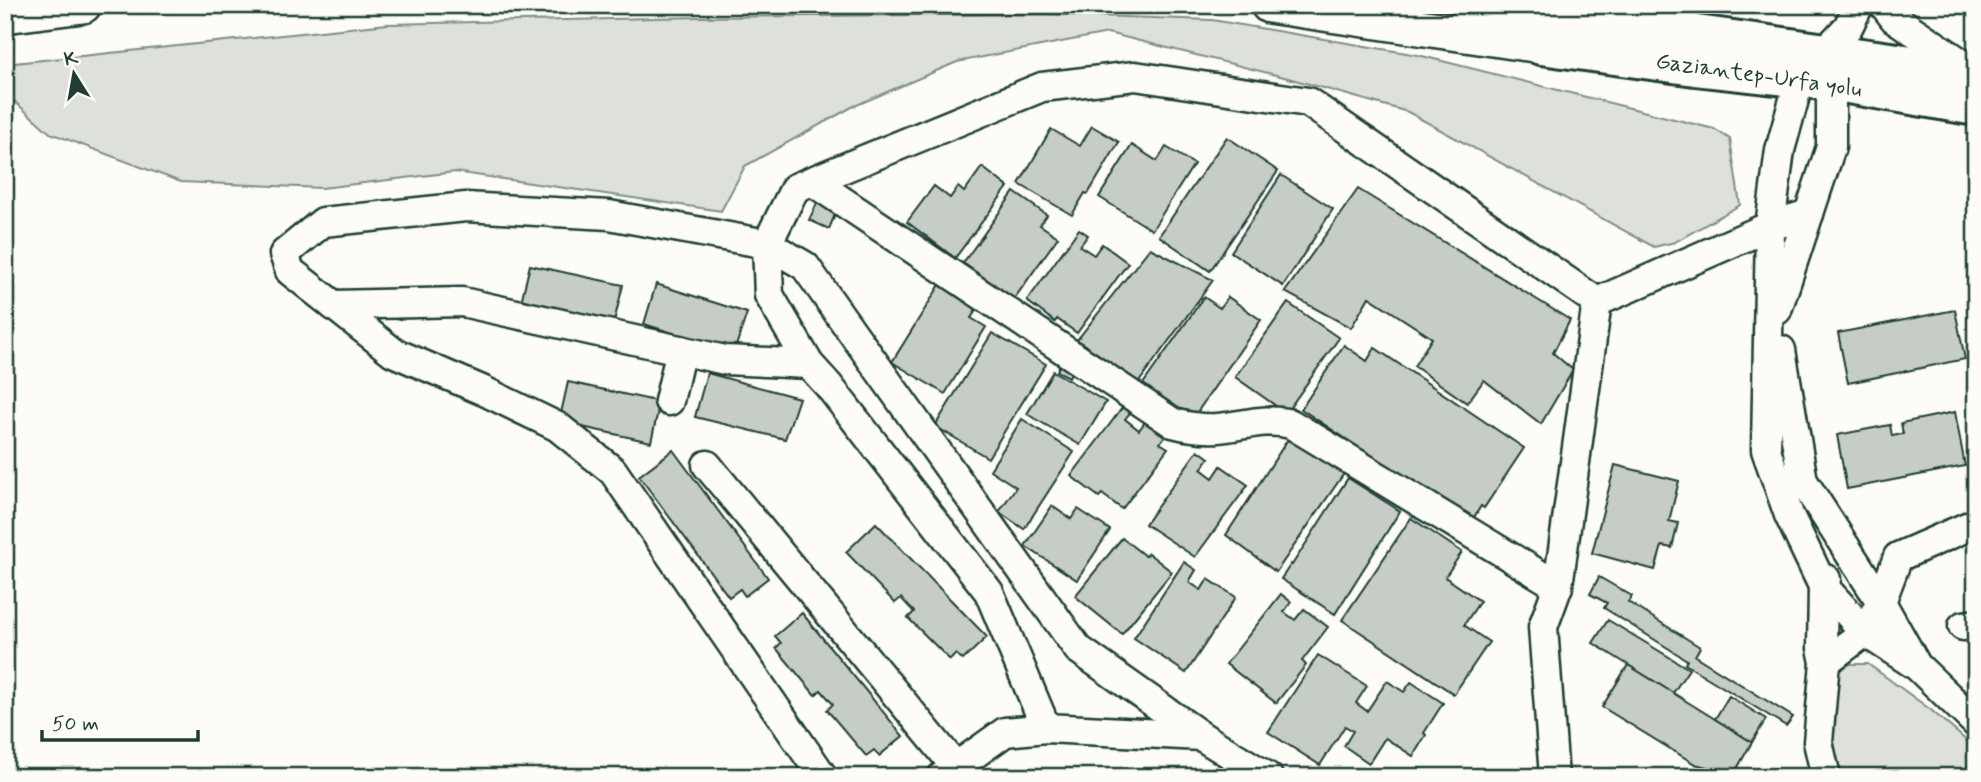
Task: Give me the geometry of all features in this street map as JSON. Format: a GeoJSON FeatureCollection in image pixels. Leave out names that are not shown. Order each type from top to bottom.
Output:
{"type":"FeatureCollection","features":[{"type":"Feature","properties":{"kind":"highway","name":"Gaziantep-Urfa yolu"},"geometry":{"type":"LineString","coordinates":[[1543,29],[1699,35],[1818,71],[1976,73]]}},
{"type":"Feature","properties":{"kind":"highway","name":"Gaziantep-Urfa yolu"},"geometry":{"type":"LineString","coordinates":[[1543,29],[1818,71],[1976,106]]}},
{"type":"Feature","properties":{"kind":"main road"},"geometry":{"type":"LineString","coordinates":[[5,15],[83,5]]}},
{"type":"Feature","properties":{"kind":"main road"},"geometry":{"type":"LineString","coordinates":[[1269,5],[1543,29]]}},
{"type":"Feature","properties":{"kind":"main road"},"geometry":{"type":"LineString","coordinates":[[1469,5],[1543,29]]}},
{"type":"Feature","properties":{"kind":"street"},"geometry":{"type":"LineString","coordinates":[[1663,5],[1699,35]]}},
{"type":"Feature","properties":{"kind":"street"},"geometry":{"type":"LineString","coordinates":[[1859,5],[1848,27],[1818,71],[1780,150],[1770,226],[1766,450],[1789,515],[1823,586],[1865,632],[1917,666],[1976,723]]}},
{"type":"Feature","properties":{"kind":"street"},"geometry":{"type":"LineString","coordinates":[[1884,5],[1894,18],[1976,73]]}},
{"type":"Feature","properties":{"kind":"street"},"geometry":{"type":"LineString","coordinates":[[1818,71],[1831,148],[1776,313],[1794,433],[1803,481],[1881,602],[1917,666]]}},
{"type":"Feature","properties":{"kind":"street"},"geometry":{"type":"LineString","coordinates":[[1046,728],[989,592],[829,386],[808,364],[769,295],[766,244],[795,188],[1042,87],[1135,76],[1308,102],[1597,303]]}},
{"type":"Feature","properties":{"kind":"street"},"geometry":{"type":"LineString","coordinates":[[812,181],[1173,423],[1194,428],[1220,428],[1277,420],[1292,424],[1558,586]]}},
{"type":"Feature","properties":{"kind":"street"},"geometry":{"type":"LineString","coordinates":[[823,777],[613,471],[558,427],[484,391],[393,352],[290,271],[284,254],[323,222],[466,207],[609,215],[766,244],[805,266],[1078,649],[1200,736],[1268,777]]}},
{"type":"Feature","properties":{"kind":"street"},"geometry":{"type":"LineString","coordinates":[[1597,303],[1770,226],[1809,214]]}},
{"type":"Feature","properties":{"kind":"street"},"geometry":{"type":"LineString","coordinates":[[333,305],[462,302],[725,360],[808,364]]}},
{"type":"Feature","properties":{"kind":"street"},"geometry":{"type":"LineString","coordinates":[[1554,777],[1543,627],[1558,586],[1597,303]]}},
{"type":"Feature","properties":{"kind":"street"},"geometry":{"type":"LineString","coordinates":[[669,401],[681,351]]}},
{"type":"Feature","properties":{"kind":"street"},"geometry":{"type":"LineString","coordinates":[[707,465],[949,772],[1005,732],[1046,728],[1200,736]]}},
{"type":"Feature","properties":{"kind":"street"},"geometry":{"type":"LineString","coordinates":[[1825,662],[1865,632],[1881,602],[1898,557],[1976,523]]}},
{"type":"Feature","properties":{"kind":"street"},"geometry":{"type":"LineString","coordinates":[[1826,777],[1818,742],[1825,662],[1822,648],[1823,586],[1841,541]]}},
{"type":"Feature","properties":{"kind":"shaded area"},"geometry":{"type":"Polygon","coordinates":[[[1038,14],[1212,20],[1418,55],[1714,129],[1730,139],[1740,205],[1675,242],[1654,247],[1408,112],[1288,78],[1108,33],[957,62],[852,107],[745,166],[721,211],[455,172],[322,188],[181,182],[50,133],[5,93],[5,64],[388,24],[701,17],[1038,14]]]}},
{"type":"Feature","properties":{"kind":"shaded area"},"geometry":{"type":"Polygon","coordinates":[[[1850,664],[1868,664],[1931,710],[1976,749],[1973,777],[1838,777],[1825,744],[1839,670],[1850,664]]]}},
{"type":"Feature","properties":{"kind":"building"},"geometry":{"type":"Polygon","coordinates":[[[1092,126],[1119,142],[1072,215],[1019,184],[1051,129],[1080,146],[1092,126]]]}},
{"type":"Feature","properties":{"kind":"building"},"geometry":{"type":"Polygon","coordinates":[[[1227,137],[1278,171],[1210,271],[1159,236],[1227,137]]]}},
{"type":"Feature","properties":{"kind":"building"},"geometry":{"type":"Polygon","coordinates":[[[1132,145],[1157,161],[1166,147],[1194,164],[1152,230],[1099,197],[1132,145]]]}},
{"type":"Feature","properties":{"kind":"building"},"geometry":{"type":"Polygon","coordinates":[[[982,167],[1008,187],[955,258],[907,222],[934,186],[950,198],[958,187],[964,192],[982,167]]]}},
{"type":"Feature","properties":{"kind":"building"},"geometry":{"type":"Polygon","coordinates":[[[1281,175],[1333,209],[1283,286],[1231,252],[1281,175]]]}},
{"type":"Feature","properties":{"kind":"building"},"geometry":{"type":"Polygon","coordinates":[[[1358,189],[1570,320],[1553,353],[1573,370],[1541,424],[1484,380],[1467,403],[1414,366],[1432,338],[1369,297],[1351,328],[1285,292],[1358,189]]]}},
{"type":"Feature","properties":{"kind":"building"},"geometry":{"type":"Polygon","coordinates":[[[1014,192],[1047,215],[1040,225],[1058,237],[1014,299],[963,263],[1014,192]]]}},
{"type":"Feature","properties":{"kind":"building"},"geometry":{"type":"Polygon","coordinates":[[[818,201],[837,210],[829,229],[809,220],[818,201]]]}},
{"type":"Feature","properties":{"kind":"building"},"geometry":{"type":"Polygon","coordinates":[[[1079,229],[1088,235],[1080,246],[1094,255],[1102,244],[1128,263],[1077,333],[1057,319],[1055,322],[1027,301],[1079,229]]]}},
{"type":"Feature","properties":{"kind":"building"},"geometry":{"type":"Polygon","coordinates":[[[1150,248],[1213,280],[1139,382],[1077,340],[1150,248]]]}},
{"type":"Feature","properties":{"kind":"building"},"geometry":{"type":"Polygon","coordinates":[[[530,265],[623,285],[613,326],[520,306],[530,265]]]}},
{"type":"Feature","properties":{"kind":"building"},"geometry":{"type":"Polygon","coordinates":[[[941,283],[979,306],[971,318],[986,327],[945,394],[892,362],[941,283]]]}},
{"type":"Feature","properties":{"kind":"building"},"geometry":{"type":"Polygon","coordinates":[[[656,284],[747,313],[734,352],[644,324],[656,284]]]}},
{"type":"Feature","properties":{"kind":"building"},"geometry":{"type":"Polygon","coordinates":[[[1204,297],[1220,308],[1228,297],[1261,320],[1193,418],[1143,384],[1204,297]]]}},
{"type":"Feature","properties":{"kind":"building"},"geometry":{"type":"Polygon","coordinates":[[[1288,303],[1339,338],[1286,413],[1235,377],[1288,303]]]}},
{"type":"Feature","properties":{"kind":"building"},"geometry":{"type":"Polygon","coordinates":[[[1955,310],[1965,359],[1848,383],[1838,333],[1955,310]]]}},
{"type":"Feature","properties":{"kind":"building"},"geometry":{"type":"Polygon","coordinates":[[[992,333],[1046,364],[988,458],[935,426],[992,333]]]}},
{"type":"Feature","properties":{"kind":"building"},"geometry":{"type":"Polygon","coordinates":[[[1344,345],[1367,361],[1375,348],[1524,448],[1484,508],[1481,506],[1471,522],[1301,409],[1344,345]]]}},
{"type":"Feature","properties":{"kind":"building"},"geometry":{"type":"Polygon","coordinates":[[[1061,362],[1073,369],[1069,377],[1057,371],[1061,362]]]}},
{"type":"Feature","properties":{"kind":"building"},"geometry":{"type":"Polygon","coordinates":[[[1053,371],[1106,402],[1080,445],[1027,414],[1053,371]]]}},
{"type":"Feature","properties":{"kind":"building"},"geometry":{"type":"Polygon","coordinates":[[[707,373],[799,398],[785,439],[695,417],[707,373]]]}},
{"type":"Feature","properties":{"kind":"building"},"geometry":{"type":"Polygon","coordinates":[[[568,382],[660,402],[651,442],[559,422],[568,382]]]}},
{"type":"Feature","properties":{"kind":"building"},"geometry":{"type":"Polygon","coordinates":[[[1125,404],[1133,409],[1125,419],[1139,430],[1148,418],[1167,433],[1160,443],[1168,448],[1122,509],[1102,494],[1099,497],[1071,476],[1125,404]]]}},
{"type":"Feature","properties":{"kind":"building"},"geometry":{"type":"Polygon","coordinates":[[[1955,412],[1965,466],[1847,489],[1837,435],[1890,425],[1892,436],[1903,434],[1901,423],[1955,412]]]}},
{"type":"Feature","properties":{"kind":"building"},"geometry":{"type":"Polygon","coordinates":[[[1022,419],[1074,452],[1024,529],[999,512],[1016,487],[990,470],[1022,419]]]}},
{"type":"Feature","properties":{"kind":"building"},"geometry":{"type":"Polygon","coordinates":[[[1290,436],[1345,472],[1276,572],[1226,535],[1290,436]]]}},
{"type":"Feature","properties":{"kind":"building"},"geometry":{"type":"Polygon","coordinates":[[[673,450],[768,578],[745,596],[740,589],[729,597],[639,476],[673,450]]]}},
{"type":"Feature","properties":{"kind":"building"},"geometry":{"type":"Polygon","coordinates":[[[1198,450],[1209,458],[1201,469],[1213,478],[1221,466],[1248,485],[1195,557],[1145,524],[1198,450]]]}},
{"type":"Feature","properties":{"kind":"building"},"geometry":{"type":"Polygon","coordinates":[[[1615,465],[1679,481],[1669,521],[1678,523],[1672,548],[1662,546],[1655,570],[1592,553],[1615,465]]]}},
{"type":"Feature","properties":{"kind":"building"},"geometry":{"type":"Polygon","coordinates":[[[1348,478],[1400,511],[1335,614],[1281,579],[1348,478]]]}},
{"type":"Feature","properties":{"kind":"building"},"geometry":{"type":"Polygon","coordinates":[[[1052,506],[1071,519],[1078,509],[1110,530],[1077,580],[1025,546],[1052,506]]]}},
{"type":"Feature","properties":{"kind":"building"},"geometry":{"type":"Polygon","coordinates":[[[1411,518],[1462,552],[1445,577],[1480,601],[1464,625],[1489,642],[1454,694],[1342,620],[1411,518]]]}},
{"type":"Feature","properties":{"kind":"building"},"geometry":{"type":"Polygon","coordinates":[[[876,523],[987,637],[963,660],[956,654],[950,660],[908,618],[914,612],[901,598],[895,603],[846,552],[876,523]]]}},
{"type":"Feature","properties":{"kind":"building"},"geometry":{"type":"Polygon","coordinates":[[[1122,538],[1145,556],[1148,553],[1172,572],[1122,634],[1075,596],[1122,538]]]}},
{"type":"Feature","properties":{"kind":"building"},"geometry":{"type":"Polygon","coordinates":[[[1976,551],[1976,582],[1970,552],[1976,551]]]}},
{"type":"Feature","properties":{"kind":"building"},"geometry":{"type":"Polygon","coordinates":[[[1184,562],[1196,570],[1189,582],[1201,590],[1208,579],[1236,597],[1186,673],[1134,638],[1184,562]]]}},
{"type":"Feature","properties":{"kind":"building"},"geometry":{"type":"Polygon","coordinates":[[[1599,577],[1632,596],[1628,602],[1700,647],[1695,656],[1793,717],[1786,726],[1685,664],[1687,660],[1604,608],[1607,603],[1590,594],[1599,577]]]}},
{"type":"Feature","properties":{"kind":"building"},"geometry":{"type":"Polygon","coordinates":[[[1281,594],[1291,602],[1284,612],[1295,620],[1304,609],[1328,627],[1302,661],[1306,665],[1276,703],[1226,664],[1281,594]]]}},
{"type":"Feature","properties":{"kind":"building"},"geometry":{"type":"Polygon","coordinates":[[[802,613],[903,736],[879,756],[874,750],[866,756],[827,710],[833,704],[821,690],[815,695],[776,648],[781,643],[775,636],[802,613]]]}},
{"type":"Feature","properties":{"kind":"building"},"geometry":{"type":"Polygon","coordinates":[[[1608,620],[1689,669],[1673,693],[1593,643],[1608,620]]]}},
{"type":"Feature","properties":{"kind":"building"},"geometry":{"type":"Polygon","coordinates":[[[1318,655],[1367,686],[1356,703],[1367,711],[1387,681],[1404,692],[1411,682],[1443,703],[1413,756],[1385,738],[1369,763],[1344,746],[1353,731],[1345,726],[1320,765],[1268,732],[1318,655]]]}},
{"type":"Feature","properties":{"kind":"building"},"geometry":{"type":"Polygon","coordinates":[[[1628,665],[1752,742],[1734,774],[1695,764],[1602,707],[1628,665]]]}},
{"type":"Feature","properties":{"kind":"building"},"geometry":{"type":"Polygon","coordinates":[[[1729,696],[1766,719],[1752,742],[1715,719],[1729,696]]]}}]}
